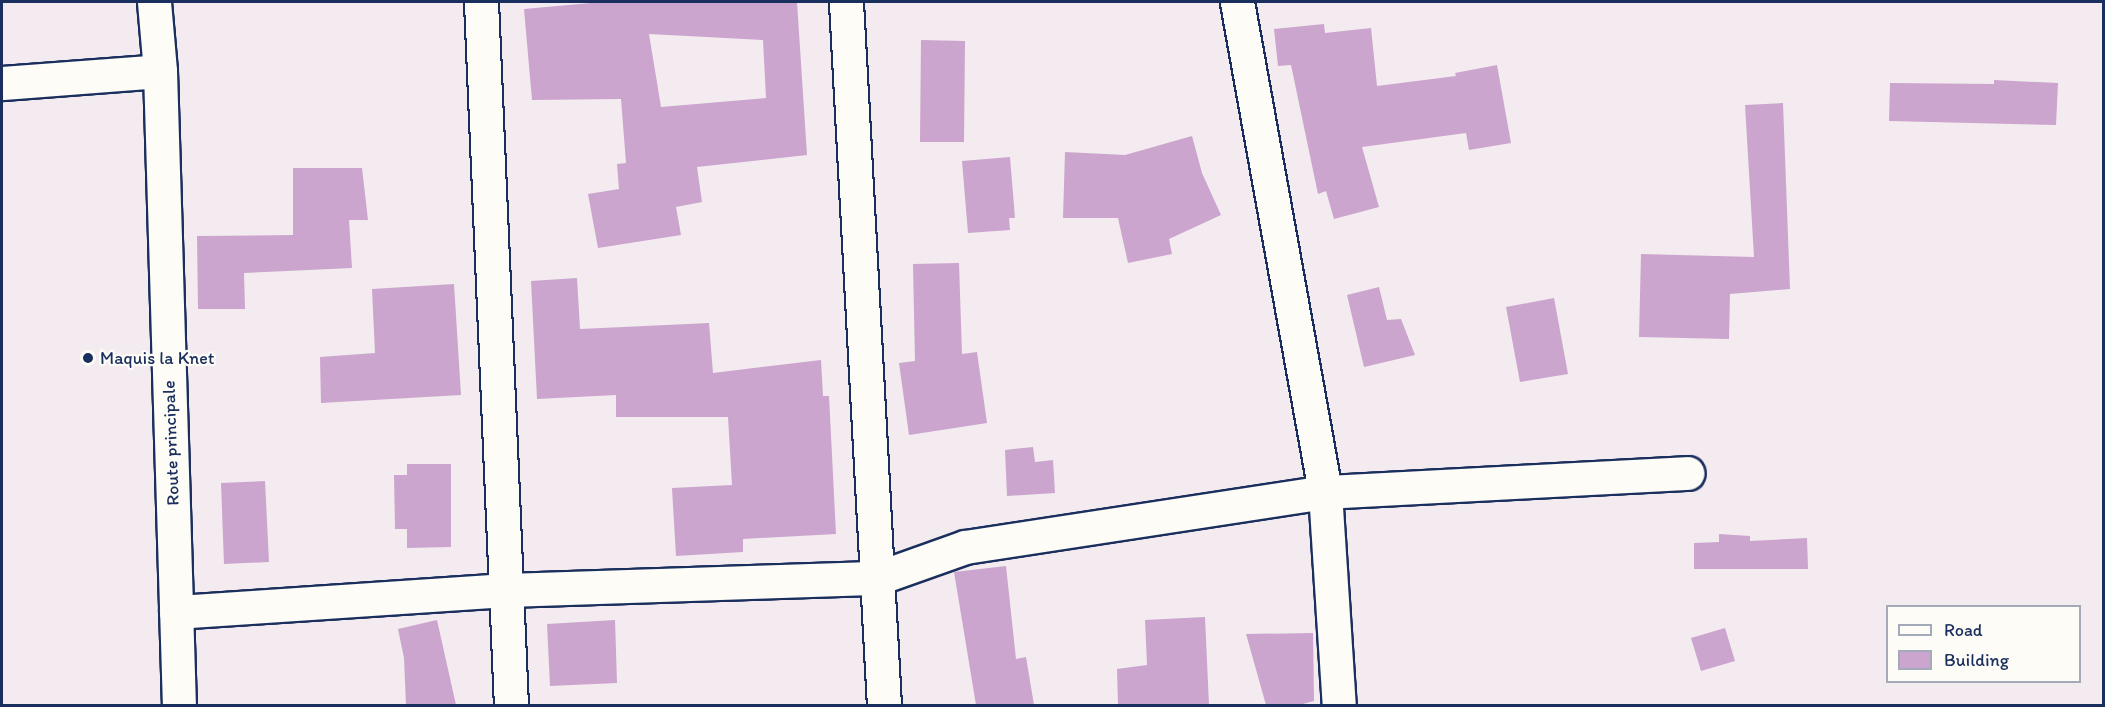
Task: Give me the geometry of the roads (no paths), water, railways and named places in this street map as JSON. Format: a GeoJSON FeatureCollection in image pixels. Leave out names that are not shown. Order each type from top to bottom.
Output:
{"type":"FeatureCollection","features":[{"type":"Feature","properties":{"kind":"street","name":"Route principale"},"geometry":{"type":"LineString","coordinates":[[154,2],[160,71],[179,705]]}},
{"type":"Feature","properties":{"kind":"street"},"geometry":{"type":"LineString","coordinates":[[481,2],[508,590],[511,705]]}},
{"type":"Feature","properties":{"kind":"street"},"geometry":{"type":"LineString","coordinates":[[846,2],[884,705]]}},
{"type":"Feature","properties":{"kind":"street"},"geometry":{"type":"LineString","coordinates":[[1237,2],[1326,492],[1339,705]]}},
{"type":"Feature","properties":{"kind":"street"},"geometry":{"type":"LineString","coordinates":[[2,83],[160,71]]}},
{"type":"Feature","properties":{"kind":"street"},"geometry":{"type":"LineString","coordinates":[[176,612],[508,590],[878,578],[965,547],[1326,492],[1688,473]]}},
{"type":"Feature","properties":{"kind":"place","name":"Maquis la Knet"},"geometry":{"type":"Point","coordinates":[88,358]}}]}
